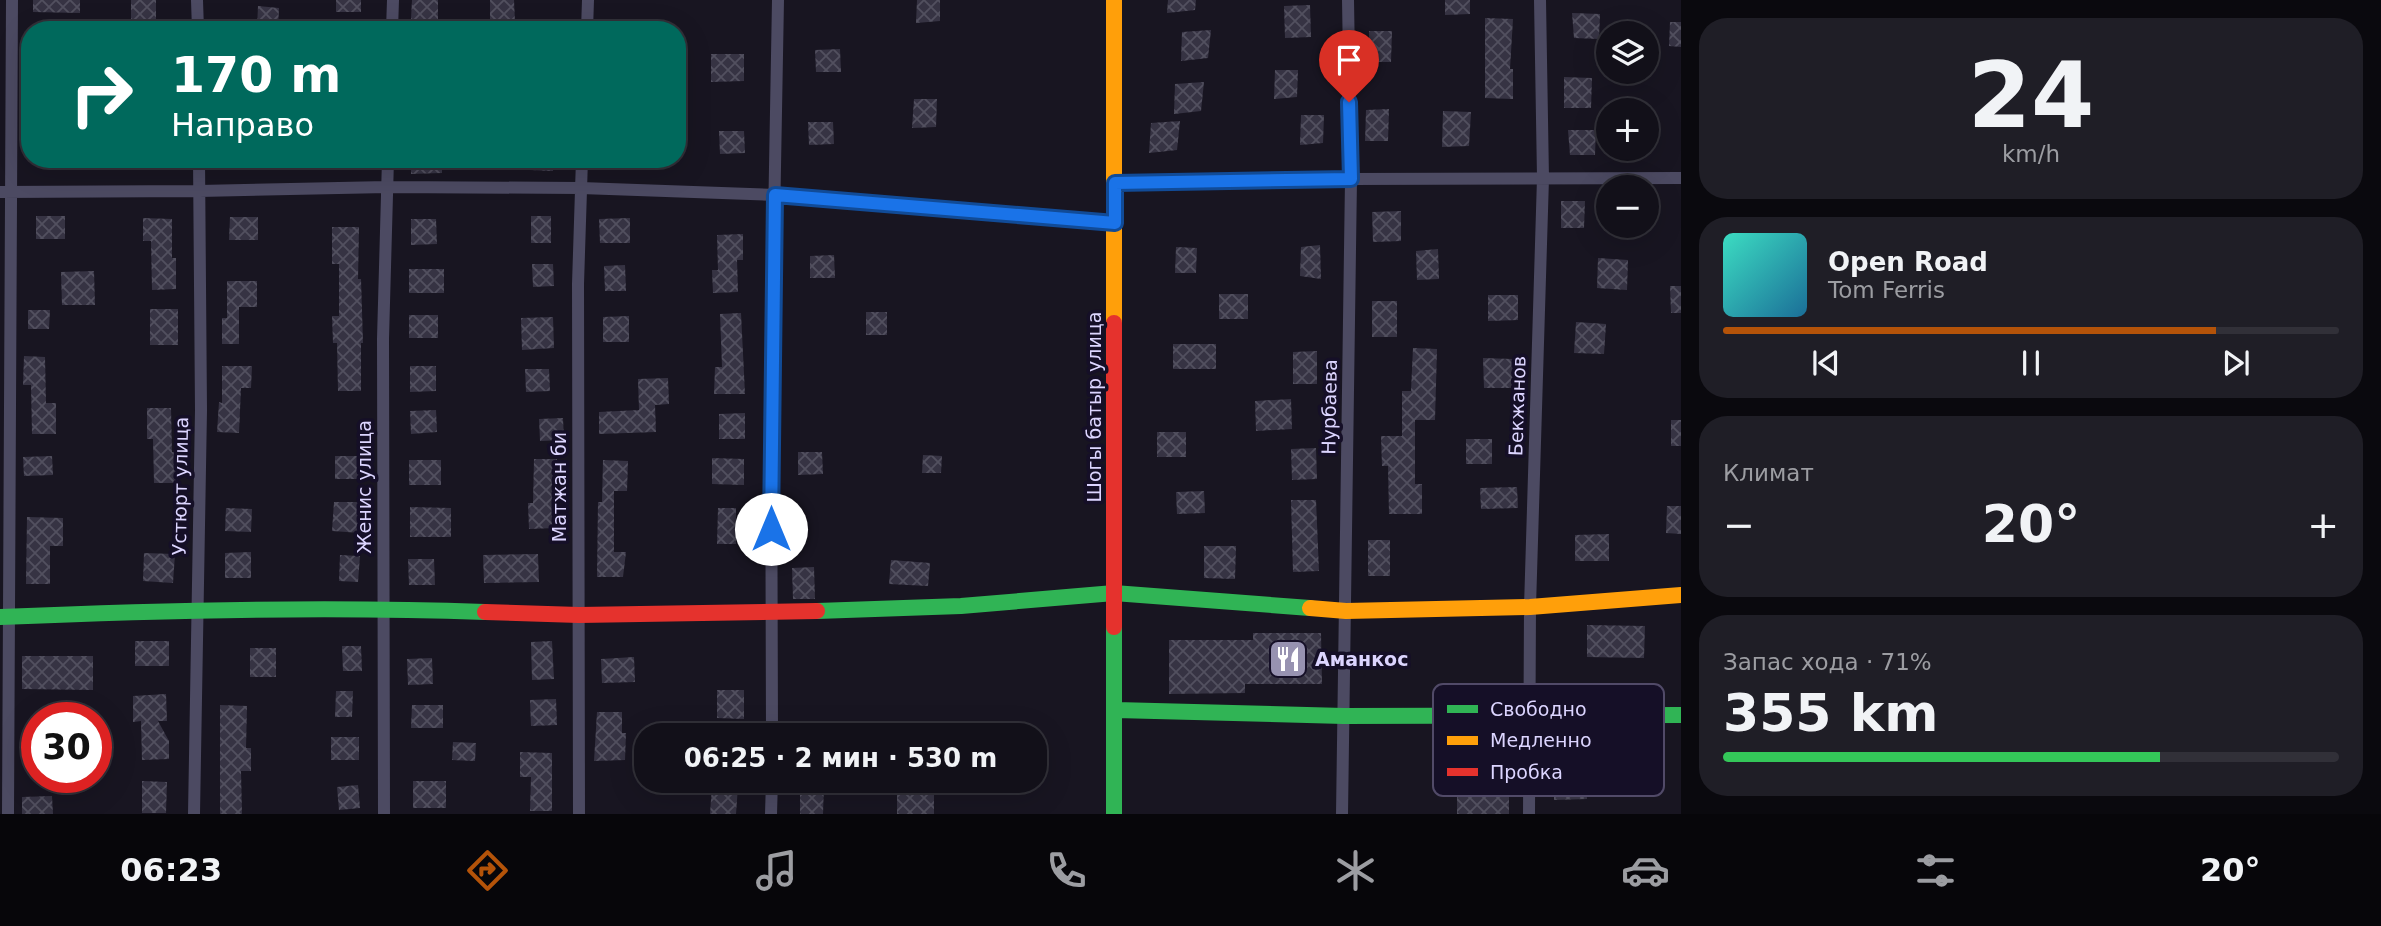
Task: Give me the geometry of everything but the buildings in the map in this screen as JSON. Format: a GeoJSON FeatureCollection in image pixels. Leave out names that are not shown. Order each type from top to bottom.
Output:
{"type":"FeatureCollection","features":[{"type":"Feature","properties":{"kind":"street"},"geometry":{"type":"LineString","coordinates":[[8,814],[4,617],[5,192],[12,0]]}},
{"type":"Feature","properties":{"kind":"street"},"geometry":{"type":"LineString","coordinates":[[197,0],[198,21]]}},
{"type":"Feature","properties":{"kind":"street"},"geometry":{"type":"LineString","coordinates":[[392,21],[393,0]]}},
{"type":"Feature","properties":{"kind":"street"},"geometry":{"type":"LineString","coordinates":[[587,21],[588,0]]}},
{"type":"Feature","properties":{"kind":"street"},"geometry":{"type":"LineString","coordinates":[[772,723],[771,390],[778,0]]}},
{"type":"Feature","properties":{"kind":"street","name":"Шогы батыр улица"},"geometry":{"type":"LineString","coordinates":[[1114,0],[1114,814]]}},
{"type":"Feature","properties":{"kind":"street","name":"Нурбаева"},"geometry":{"type":"LineString","coordinates":[[1342,814],[1351,179],[1348,0]]}},
{"type":"Feature","properties":{"kind":"street","name":"Бекжанов"},"geometry":{"type":"LineString","coordinates":[[1529,684],[1543,178],[1540,0]]}},
{"type":"Feature","properties":{"kind":"street","name":"Устюрт улица"},"geometry":{"type":"LineString","coordinates":[[194,814],[201,410],[198,168]]}},
{"type":"Feature","properties":{"kind":"street","name":"Женис улица"},"geometry":{"type":"LineString","coordinates":[[384,814],[383,339],[388,168]]}},
{"type":"Feature","properties":{"kind":"street","name":"Матжан би"},"geometry":{"type":"LineString","coordinates":[[579,814],[578,285],[582,168]]}},
{"type":"Feature","properties":{"kind":"street"},"geometry":{"type":"LineString","coordinates":[[1115,183],[1681,178]]}},
{"type":"Feature","properties":{"kind":"street"},"geometry":{"type":"LineString","coordinates":[[5,192],[387,187],[581,188],[775,195],[1115,223]]}},
{"type":"Feature","properties":{"kind":"street"},"geometry":{"type":"LineString","coordinates":[[4,617],[198,609],[384,608],[579,614],[771,613],[961,606],[1114,593],[1346,611],[1530,607],[1681,595]]}},
{"type":"Feature","properties":{"kind":"street"},"geometry":{"type":"LineString","coordinates":[[1116,710],[1433,716]]}},
{"type":"Feature","properties":{"kind":"street"},"geometry":{"type":"LineString","coordinates":[[771,814],[772,793]]}},
{"type":"Feature","properties":{"kind":"street","name":"Бекжанов"},"geometry":{"type":"LineString","coordinates":[[1529,796],[1529,814]]}},
{"type":"Feature","properties":{"kind":"traffic: fast"},"geometry":{"type":"LineString","coordinates":[[817,611],[961,606],[1114,593],[1310,608]]}},
{"type":"Feature","properties":{"kind":"traffic: fast"},"geometry":{"type":"LineString","coordinates":[[0,617],[243,610],[485,612]]}},
{"type":"Feature","properties":{"kind":"traffic: fast"},"geometry":{"type":"LineString","coordinates":[[1114,627],[1114,814]]}},
{"type":"Feature","properties":{"kind":"traffic: fast"},"geometry":{"type":"LineString","coordinates":[[1116,710],[1433,716]]}},
{"type":"Feature","properties":{"kind":"traffic: fast"},"geometry":{"type":"LineString","coordinates":[[1664,715],[1681,715]]}},
{"type":"Feature","properties":{"kind":"traffic: slow"},"geometry":{"type":"LineString","coordinates":[[1114,0],[1114,323]]}},
{"type":"Feature","properties":{"kind":"traffic: slow"},"geometry":{"type":"LineString","coordinates":[[1310,608],[1346,611],[1530,607],[1681,595]]}},
{"type":"Feature","properties":{"kind":"traffic: jam"},"geometry":{"type":"LineString","coordinates":[[1114,323],[1114,627]]}},
{"type":"Feature","properties":{"kind":"traffic: jam"},"geometry":{"type":"LineString","coordinates":[[485,612],[579,615],[817,611]]}},
{"type":"Feature","properties":{"kind":"place","name":"Аманкос"},"geometry":{"type":"Point","coordinates":[1288,659]}},
{"type":"Feature","properties":{"kind":"route"},"geometry":{"type":"LineString","coordinates":[[771,529],[775,195],[1115,223],[1115,183],[1351,179],[1349,102]]}}]}
